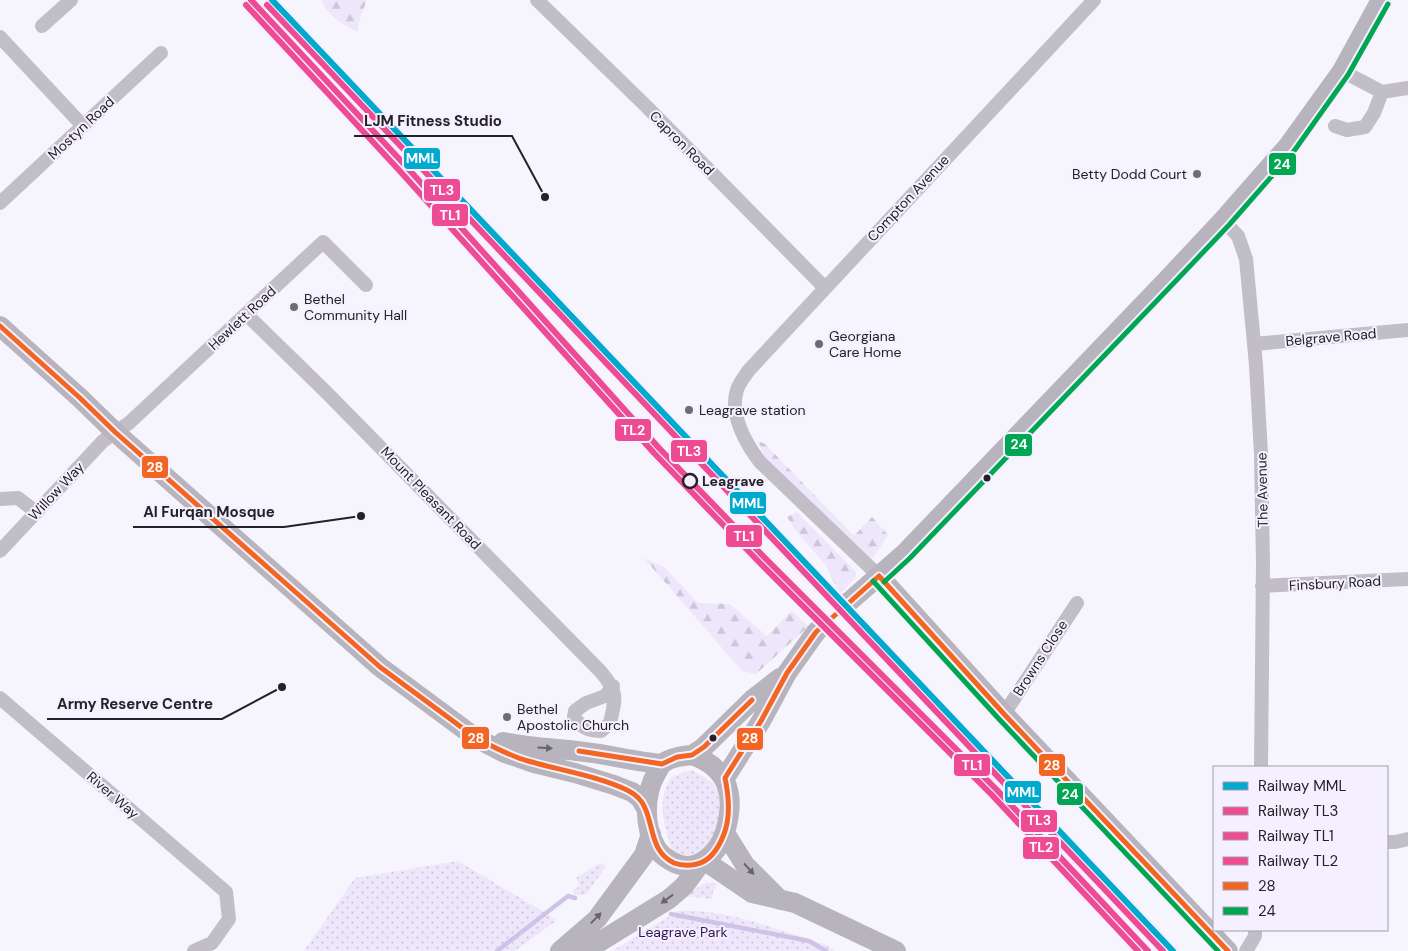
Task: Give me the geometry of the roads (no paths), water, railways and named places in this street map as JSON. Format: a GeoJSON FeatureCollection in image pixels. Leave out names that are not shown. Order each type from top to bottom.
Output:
{"type":"FeatureCollection","features":[{"type":"Feature","properties":{"kind":"main road"},"geometry":{"type":"LineString","coordinates":[[850,601],[905,553],[1223,220],[1288,146],[1342,71],[1381,0]]}},
{"type":"Feature","properties":{"kind":"main road"},"geometry":{"type":"LineString","coordinates":[[0,326],[115,432],[380,667],[476,738],[505,753],[632,792],[640,798],[646,808]]}},
{"type":"Feature","properties":{"kind":"main road"},"geometry":{"type":"LineString","coordinates":[[879,576],[1004,714],[1228,951]]}},
{"type":"Feature","properties":{"kind":"main road"},"geometry":{"type":"LineString","coordinates":[[725,778],[788,672],[816,632]]}},
{"type":"Feature","properties":{"kind":"main road"},"geometry":{"type":"LineString","coordinates":[[692,755],[704,747],[753,699],[788,672]]}},
{"type":"Feature","properties":{"kind":"main road"},"geometry":{"type":"LineString","coordinates":[[464,729],[491,739],[520,745],[575,750],[662,764],[677,757],[692,755],[704,759],[714,766],[725,778],[729,800],[728,817],[725,833],[717,849],[702,863],[684,886],[669,899],[585,951]]}},
{"type":"Feature","properties":{"kind":"main road"},"geometry":{"type":"LineString","coordinates":[[662,764],[649,789],[646,808],[651,834],[657,849],[666,858],[676,864],[688,866],[702,863],[752,893],[795,904],[896,951]]}},
{"type":"Feature","properties":{"kind":"main road"},"geometry":{"type":"LineString","coordinates":[[725,833],[745,864],[780,900]]}},
{"type":"Feature","properties":{"kind":"main road"},"geometry":{"type":"LineString","coordinates":[[560,951],[597,919],[644,855],[651,834]]}},
{"type":"Feature","properties":{"kind":"street"},"geometry":{"type":"LineString","coordinates":[[42,26],[71,0]]}},
{"type":"Feature","properties":{"kind":"street","name":"Capron Road"},"geometry":{"type":"LineString","coordinates":[[537,0],[647,106],[825,288]]}},
{"type":"Feature","properties":{"kind":"street","name":"Compton Avenue"},"geometry":{"type":"LineString","coordinates":[[879,576],[760,462],[744,438],[737,417],[737,390],[749,370],[1094,0]]}},
{"type":"Feature","properties":{"kind":"street"},"geometry":{"type":"LineString","coordinates":[[0,37],[83,126]]}},
{"type":"Feature","properties":{"kind":"street","name":"Mostyn Road"},"geometry":{"type":"LineString","coordinates":[[0,203],[161,53]]}},
{"type":"Feature","properties":{"kind":"street"},"geometry":{"type":"LineString","coordinates":[[1342,71],[1382,92],[1408,88]]}},
{"type":"Feature","properties":{"kind":"street"},"geometry":{"type":"LineString","coordinates":[[1334,126],[1347,130],[1365,128],[1374,113],[1382,92]]}},
{"type":"Feature","properties":{"kind":"street","name":"The Avenue"},"geometry":{"type":"LineString","coordinates":[[1223,220],[1238,236],[1246,259],[1254,344],[1261,454],[1263,679],[1261,766]]}},
{"type":"Feature","properties":{"kind":"street","name":"Hewlett Road"},"geometry":{"type":"LineString","coordinates":[[115,432],[129,423],[323,242],[366,285]]}},
{"type":"Feature","properties":{"kind":"street","name":"Mount Pleasant Road"},"geometry":{"type":"LineString","coordinates":[[246,314],[327,393],[613,686]]}},
{"type":"Feature","properties":{"kind":"street","name":"Belgrave Road"},"geometry":{"type":"LineString","coordinates":[[1254,344],[1408,330]]}},
{"type":"Feature","properties":{"kind":"street","name":"Willow Way"},"geometry":{"type":"LineString","coordinates":[[0,551],[104,441],[115,432]]}},
{"type":"Feature","properties":{"kind":"street"},"geometry":{"type":"LineString","coordinates":[[0,499],[18,498],[36,512]]}},
{"type":"Feature","properties":{"kind":"street","name":"Finsbury Road"},"geometry":{"type":"LineString","coordinates":[[1262,586],[1408,579]]}},
{"type":"Feature","properties":{"kind":"street","name":"Browns Close"},"geometry":{"type":"LineString","coordinates":[[1004,714],[1076,603]]}},
{"type":"Feature","properties":{"kind":"street","name":"River Way"},"geometry":{"type":"LineString","coordinates":[[0,698],[226,892],[228,919],[212,943],[194,951]]}},
{"type":"Feature","properties":{"kind":"street"},"geometry":{"type":"LineString","coordinates":[[1388,842],[1408,839]]}},
{"type":"Feature","properties":{"kind":"street"},"geometry":{"type":"LineString","coordinates":[[1246,951],[1255,936],[1255,931]]}},
{"type":"Feature","properties":{"kind":"waterway"},"geometry":{"type":"LineString","coordinates":[[497,951],[568,896],[575,898]]}},
{"type":"Feature","properties":{"kind":"waterway"},"geometry":{"type":"LineString","coordinates":[[671,914],[809,941],[826,951]]}},
{"type":"Feature","properties":{"kind":"tunnel"},"geometry":{"type":"LineString","coordinates":[[816,632],[850,601]]}},
{"type":"Feature","properties":{"kind":"rail line","name":"TL1"},"geometry":{"type":"LineString","coordinates":[[251,0],[404,164],[659,448],[764,557],[997,790],[1148,951]]}},
{"type":"Feature","properties":{"kind":"rail line","name":"MML"},"geometry":{"type":"LineString","coordinates":[[272,0],[1173,951]]}},
{"type":"Feature","properties":{"kind":"rail line","name":"TL2"},"geometry":{"type":"LineString","coordinates":[[246,5],[398,169],[654,453],[759,562],[992,795],[1138,951]]}},
{"type":"Feature","properties":{"kind":"rail line","name":"TL3"},"geometry":{"type":"LineString","coordinates":[[267,5],[1163,951]]}},
{"type":"Feature","properties":{"kind":"place","name":"Betty Dodd Court"},"geometry":{"type":"Point","coordinates":[1197,174]}},
{"type":"Feature","properties":{"kind":"place","name":"LJM Fitness Studio"},"geometry":{"type":"Point","coordinates":[545,197]}},
{"type":"Feature","properties":{"kind":"place","name":"Bethel Community Hall"},"geometry":{"type":"Point","coordinates":[294,307]}},
{"type":"Feature","properties":{"kind":"place","name":"Georgiana Care Home"},"geometry":{"type":"Point","coordinates":[819,344]}},
{"type":"Feature","properties":{"kind":"place","name":"Leagrave station"},"geometry":{"type":"Point","coordinates":[689,410]}},
{"type":"Feature","properties":{"kind":"place","name":"Leagrave"},"geometry":{"type":"Point","coordinates":[690,481]}},
{"type":"Feature","properties":{"kind":"place","name":"Al Furqan Mosque"},"geometry":{"type":"Point","coordinates":[361,516]}},
{"type":"Feature","properties":{"kind":"place","name":"Army Reserve Centre"},"geometry":{"type":"Point","coordinates":[282,687]}},
{"type":"Feature","properties":{"kind":"place","name":"Bethel Apostolic Church"},"geometry":{"type":"Point","coordinates":[507,717]}},
{"type":"Feature","properties":{"kind":"park label","name":"Leagrave Park"},"geometry":{"type":"Point","coordinates":[683,932]}}]}
